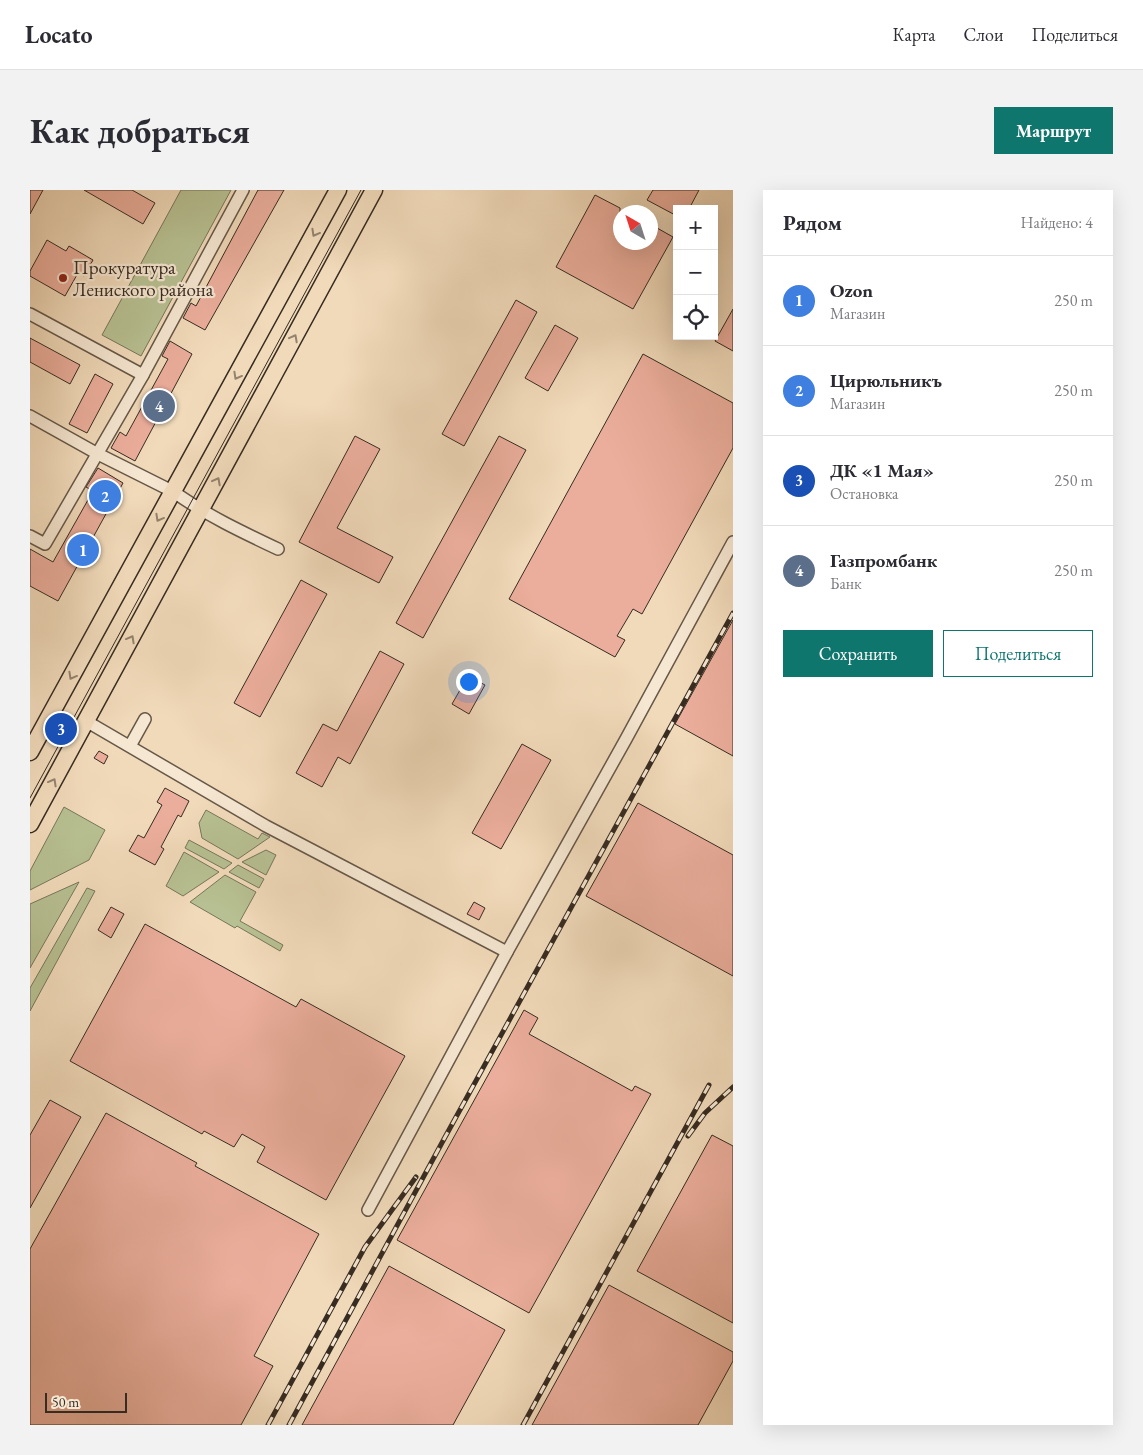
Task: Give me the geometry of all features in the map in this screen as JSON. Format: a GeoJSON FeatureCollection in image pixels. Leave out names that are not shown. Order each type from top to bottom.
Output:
{"type":"FeatureCollection","features":[{"type":"Feature","properties":{"kind":"highway"},"geometry":{"type":"LineString","coordinates":[[30,752],[338,190]]}},
{"type":"Feature","properties":{"kind":"highway"},"geometry":{"type":"LineString","coordinates":[[30,824],[202,509],[371,191]]}},
{"type":"Feature","properties":{"kind":"lane"},"geometry":{"type":"LineString","coordinates":[[30,536],[45,544],[143,375],[243,190]]}},
{"type":"Feature","properties":{"kind":"lane"},"geometry":{"type":"LineString","coordinates":[[30,314],[143,375]]}},
{"type":"Feature","properties":{"kind":"lane"},"geometry":{"type":"LineString","coordinates":[[30,416],[98,454],[174,492],[240,531],[278,549]]}},
{"type":"Feature","properties":{"kind":"lane"},"geometry":{"type":"LineString","coordinates":[[368,1210],[507,952],[733,542]]}},
{"type":"Feature","properties":{"kind":"lane"},"geometry":{"type":"LineString","coordinates":[[130,746],[145,718]]}},
{"type":"Feature","properties":{"kind":"lane"},"geometry":{"type":"LineString","coordinates":[[86,721],[266,826],[507,952]]}},
{"type":"Feature","properties":{"kind":"green space"},"geometry":{"type":"Polygon","coordinates":[[[181,190],[231,190],[141,356],[102,335],[181,190]]]}},
{"type":"Feature","properties":{"kind":"green space"},"geometry":{"type":"Polygon","coordinates":[[[64,807],[105,830],[89,860],[30,890],[30,871],[64,807]]]}},
{"type":"Feature","properties":{"kind":"green space"},"geometry":{"type":"Polygon","coordinates":[[[206,810],[258,839],[262,833],[270,837],[238,859],[202,838],[199,823],[206,810]]]}},
{"type":"Feature","properties":{"kind":"green space"},"geometry":{"type":"Polygon","coordinates":[[[189,840],[232,863],[224,869],[185,848],[189,840]]]}},
{"type":"Feature","properties":{"kind":"green space"},"geometry":{"type":"Polygon","coordinates":[[[266,850],[276,855],[266,875],[242,862],[266,850]]]}},
{"type":"Feature","properties":{"kind":"green space"},"geometry":{"type":"Polygon","coordinates":[[[184,852],[219,872],[183,896],[166,886],[184,852]]]}},
{"type":"Feature","properties":{"kind":"green space"},"geometry":{"type":"Polygon","coordinates":[[[238,865],[264,879],[259,888],[229,872],[238,865]]]}},
{"type":"Feature","properties":{"kind":"green space"},"geometry":{"type":"Polygon","coordinates":[[[225,875],[256,892],[240,921],[283,945],[280,951],[190,902],[225,875]]]}},
{"type":"Feature","properties":{"kind":"green space"},"geometry":{"type":"Polygon","coordinates":[[[79,882],[30,968],[30,904],[79,882]]]}},
{"type":"Feature","properties":{"kind":"green space"},"geometry":{"type":"Polygon","coordinates":[[[87,888],[95,891],[30,1011],[30,988],[87,888]]]}},
{"type":"Feature","properties":{"kind":"building"},"geometry":{"type":"Polygon","coordinates":[[[30,190],[43,190],[30,214],[30,190]]]}},
{"type":"Feature","properties":{"kind":"building"},"geometry":{"type":"Polygon","coordinates":[[[84,190],[132,190],[155,203],[143,224],[84,190]]]}},
{"type":"Feature","properties":{"kind":"building"},"geometry":{"type":"Polygon","coordinates":[[[258,190],[284,190],[205,330],[183,318],[191,303],[196,306],[258,190]]]}},
{"type":"Feature","properties":{"kind":"building"},"geometry":{"type":"Polygon","coordinates":[[[653,190],[699,190],[691,205],[673,205],[673,214],[647,200],[653,190]]]}},
{"type":"Feature","properties":{"kind":"building"},"geometry":{"type":"Polygon","coordinates":[[[595,195],[614,205],[613,250],[658,250],[658,229],[673,237],[633,309],[556,267],[595,195]]]}},
{"type":"Feature","properties":{"kind":"building"},"geometry":{"type":"Polygon","coordinates":[[[47,240],[66,251],[69,246],[93,260],[84,276],[78,273],[65,296],[30,276],[30,271],[47,240]]]}},
{"type":"Feature","properties":{"kind":"building"},"geometry":{"type":"Polygon","coordinates":[[[516,300],[537,312],[464,446],[442,434],[516,300]]]}},
{"type":"Feature","properties":{"kind":"building"},"geometry":{"type":"Polygon","coordinates":[[[733,309],[733,351],[715,341],[718,340],[718,336],[733,309]]]}},
{"type":"Feature","properties":{"kind":"building"},"geometry":{"type":"Polygon","coordinates":[[[555,325],[578,338],[548,391],[525,378],[555,325]]]}},
{"type":"Feature","properties":{"kind":"building"},"geometry":{"type":"Polygon","coordinates":[[[30,338],[80,365],[70,384],[30,362],[30,338]]]}},
{"type":"Feature","properties":{"kind":"building"},"geometry":{"type":"Polygon","coordinates":[[[170,341],[192,354],[135,461],[111,448],[120,432],[126,436],[168,359],[162,356],[170,341]]]}},
{"type":"Feature","properties":{"kind":"building"},"geometry":{"type":"Polygon","coordinates":[[[643,354],[733,403],[733,448],[642,614],[633,609],[617,636],[625,640],[615,657],[509,599],[643,354]]]}},
{"type":"Feature","properties":{"kind":"building"},"geometry":{"type":"Polygon","coordinates":[[[95,374],[113,384],[87,433],[69,424],[95,374]]]}},
{"type":"Feature","properties":{"kind":"building"},"geometry":{"type":"Polygon","coordinates":[[[355,436],[380,449],[337,528],[393,557],[379,583],[299,542],[355,436]]]}},
{"type":"Feature","properties":{"kind":"building"},"geometry":{"type":"Polygon","coordinates":[[[499,436],[526,450],[423,638],[396,623],[499,436]]]}},
{"type":"Feature","properties":{"kind":"building"},"geometry":{"type":"Polygon","coordinates":[[[98,468],[123,483],[58,601],[30,586],[30,549],[53,562],[93,491],[86,487],[98,468]]]}},
{"type":"Feature","properties":{"kind":"building"},"geometry":{"type":"Polygon","coordinates":[[[301,580],[327,594],[260,717],[234,703],[301,580]]]}},
{"type":"Feature","properties":{"kind":"building"},"geometry":{"type":"Polygon","coordinates":[[[733,620],[733,756],[675,724],[733,620]]]}},
{"type":"Feature","properties":{"kind":"building"},"geometry":{"type":"Polygon","coordinates":[[[380,651],[404,664],[350,764],[338,757],[322,787],[296,773],[323,724],[337,731],[380,651]]]}},
{"type":"Feature","properties":{"kind":"building"},"geometry":{"type":"Polygon","coordinates":[[[468,676],[485,685],[469,714],[452,704],[468,676]]]}},
{"type":"Feature","properties":{"kind":"building"},"geometry":{"type":"Polygon","coordinates":[[[522,744],[551,760],[501,849],[472,833],[522,744]]]}},
{"type":"Feature","properties":{"kind":"building"},"geometry":{"type":"Polygon","coordinates":[[[99,751],[108,756],[104,764],[94,758],[99,751]]]}},
{"type":"Feature","properties":{"kind":"building"},"geometry":{"type":"Polygon","coordinates":[[[165,788],[189,801],[181,817],[178,815],[161,847],[164,849],[155,865],[129,851],[138,835],[144,838],[162,805],[157,802],[165,788]]]}},
{"type":"Feature","properties":{"kind":"building"},"geometry":{"type":"Polygon","coordinates":[[[638,803],[733,855],[733,976],[586,896],[638,803]]]}},
{"type":"Feature","properties":{"kind":"building"},"geometry":{"type":"Polygon","coordinates":[[[474,902],[485,908],[479,920],[467,914],[474,902]]]}},
{"type":"Feature","properties":{"kind":"building"},"geometry":{"type":"Polygon","coordinates":[[[111,907],[124,914],[111,938],[98,930],[111,907]]]}},
{"type":"Feature","properties":{"kind":"building"},"geometry":{"type":"Polygon","coordinates":[[[145,924],[296,1007],[301,999],[405,1056],[326,1200],[257,1162],[265,1147],[242,1134],[234,1147],[204,1131],[202,1134],[70,1061],[145,924]]]}},
{"type":"Feature","properties":{"kind":"building"},"geometry":{"type":"Polygon","coordinates":[[[524,1010],[538,1018],[529,1034],[632,1091],[635,1086],[651,1094],[529,1313],[397,1240],[524,1010]]]}},
{"type":"Feature","properties":{"kind":"building"},"geometry":{"type":"Polygon","coordinates":[[[50,1100],[81,1117],[30,1208],[30,1135],[50,1100]]]}},
{"type":"Feature","properties":{"kind":"building"},"geometry":{"type":"Polygon","coordinates":[[[106,1113],[197,1163],[195,1166],[319,1234],[254,1356],[273,1366],[241,1425],[30,1425],[30,1249],[106,1113]]]}},
{"type":"Feature","properties":{"kind":"building"},"geometry":{"type":"Polygon","coordinates":[[[712,1135],[733,1146],[733,1323],[637,1271],[712,1135]]]}},
{"type":"Feature","properties":{"kind":"building"},"geometry":{"type":"Polygon","coordinates":[[[389,1266],[505,1330],[453,1425],[302,1425],[389,1266]]]}},
{"type":"Feature","properties":{"kind":"building"},"geometry":{"type":"Polygon","coordinates":[[[609,1285],[733,1352],[733,1361],[698,1425],[532,1425],[609,1285]]]}},
{"type":"Feature","properties":{"kind":"tram line"},"geometry":{"type":"LineString","coordinates":[[30,798],[361,190]]}},
{"type":"Feature","properties":{"kind":"railway"},"geometry":{"type":"LineString","coordinates":[[289,1425],[733,613]]}},
{"type":"Feature","properties":{"kind":"railway"},"geometry":{"type":"LineString","coordinates":[[523,1425],[709,1085]]}},
{"type":"Feature","properties":{"kind":"railway"},"geometry":{"type":"LineString","coordinates":[[688,1136],[705,1113],[733,1087]]}},
{"type":"Feature","properties":{"kind":"railway"},"geometry":{"type":"LineString","coordinates":[[268,1425],[365,1247],[416,1177]]}},
{"type":"Feature","properties":{"kind":"place","name":"Прокуратура Лениского района"},"geometry":{"type":"Point","coordinates":[63,278]}},
{"type":"Feature","properties":{"kind":"place","name":"Газпромбанк"},"geometry":{"type":"Point","coordinates":[159,406]}},
{"type":"Feature","properties":{"kind":"place","name":"Цирюльникъ"},"geometry":{"type":"Point","coordinates":[105,496]}},
{"type":"Feature","properties":{"kind":"place","name":"Ozon"},"geometry":{"type":"Point","coordinates":[83,550]}},
{"type":"Feature","properties":{"kind":"place","name":"ДК «1 Мая»"},"geometry":{"type":"Point","coordinates":[61,729]}}]}
